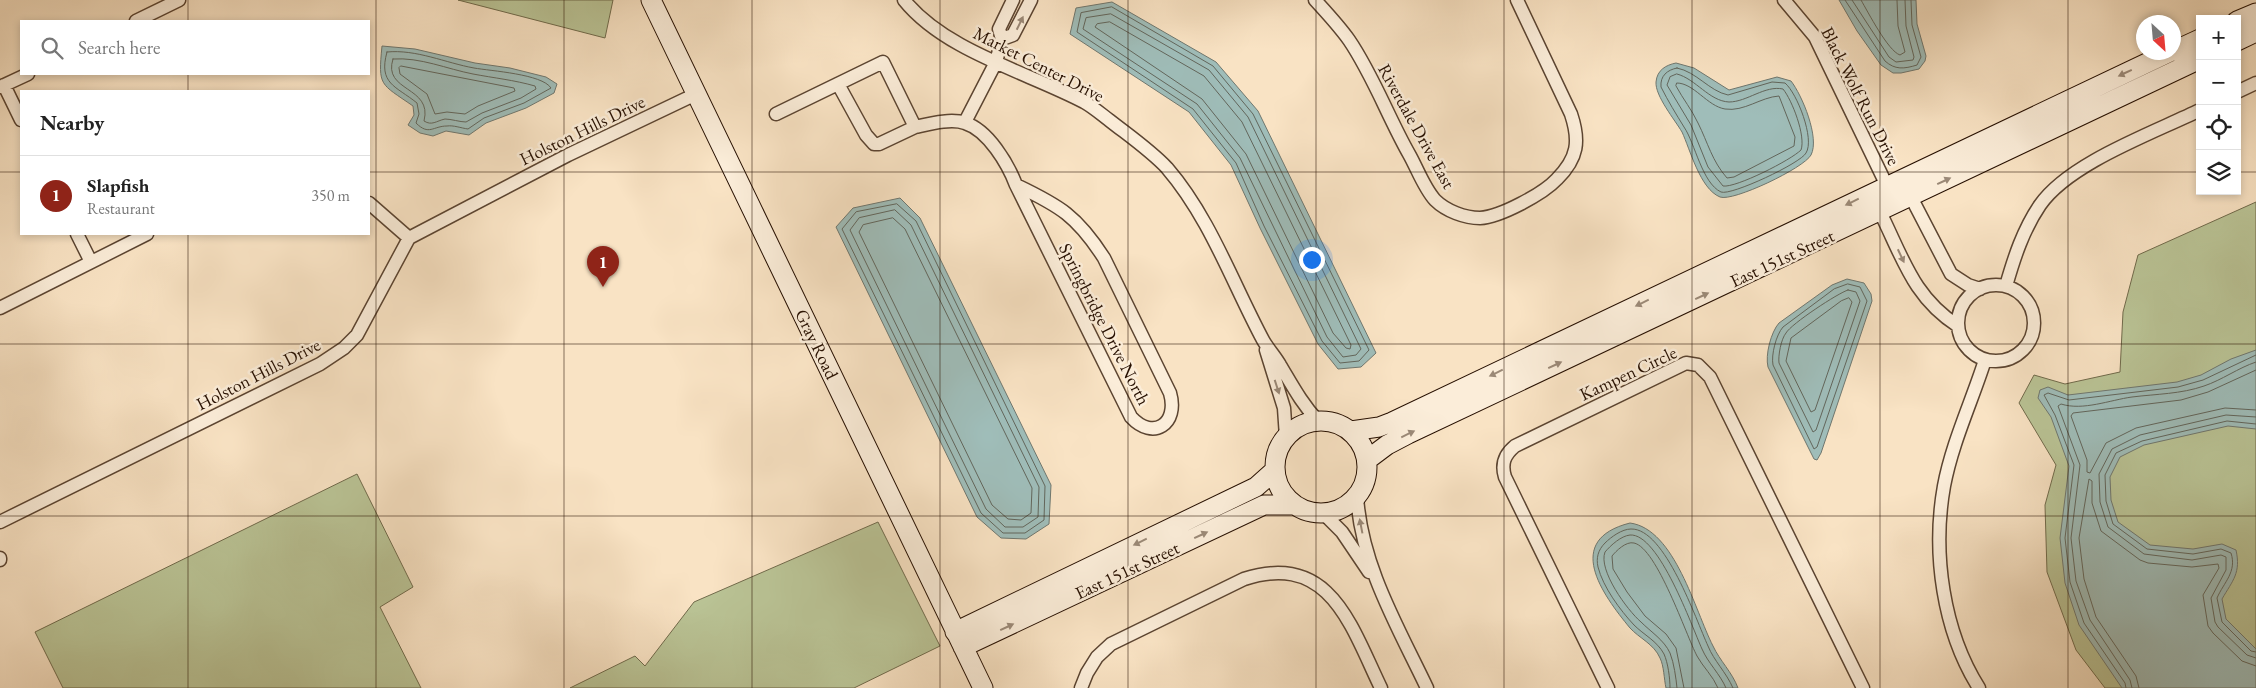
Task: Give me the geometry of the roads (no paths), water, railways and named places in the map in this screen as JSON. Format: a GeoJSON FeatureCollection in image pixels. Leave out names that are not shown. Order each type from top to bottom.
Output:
{"type":"FeatureCollection","features":[{"type":"Feature","properties":{"kind":"street"},"geometry":{"type":"LineString","coordinates":[[138,20],[179,0]]}},
{"type":"Feature","properties":{"kind":"street","name":"Gray Road"},"geometry":{"type":"LineString","coordinates":[[650,0],[983,688]]}},
{"type":"Feature","properties":{"kind":"street","name":"Market Center Drive"},"geometry":{"type":"LineString","coordinates":[[904,0],[939,32],[996,62],[1086,103],[1133,138],[1166,168],[1192,203],[1212,236],[1264,341],[1290,384],[1307,409],[1318,421]]}},
{"type":"Feature","properties":{"kind":"street"},"geometry":{"type":"LineString","coordinates":[[838,84],[866,135],[874,144],[879,144],[915,127],[937,123],[965,122],[996,62],[1002,39],[999,29],[1013,0]]}},
{"type":"Feature","properties":{"kind":"street"},"geometry":{"type":"LineString","coordinates":[[1002,39],[1014,35],[1031,0]]}},
{"type":"Feature","properties":{"kind":"street","name":"Riverdale Drive East"},"geometry":{"type":"LineString","coordinates":[[1315,0],[1350,42],[1435,200],[1448,210],[1479,218],[1494,215],[1530,198],[1555,181],[1564,172],[1577,147],[1576,131],[1571,114],[1517,0]]}},
{"type":"Feature","properties":{"kind":"street","name":"Black Wolf Run Drive"},"geometry":{"type":"LineString","coordinates":[[1784,0],[1815,37],[1887,186]]}},
{"type":"Feature","properties":{"kind":"street"},"geometry":{"type":"LineString","coordinates":[[2241,19],[2256,12]]}},
{"type":"Feature","properties":{"kind":"street"},"geometry":{"type":"LineString","coordinates":[[2241,39],[2256,32]]}},
{"type":"Feature","properties":{"kind":"street"},"geometry":{"type":"LineString","coordinates":[[2181,48],[2196,41]]}},
{"type":"Feature","properties":{"kind":"street","name":"East 151st Street"},"geometry":{"type":"LineString","coordinates":[[1351,431],[1379,427],[1392,422],[2153,60]]}},
{"type":"Feature","properties":{"kind":"street","name":"East 151st Street"},"geometry":{"type":"LineString","coordinates":[[1367,460],[1387,445],[1408,434],[2198,60]]}},
{"type":"Feature","properties":{"kind":"street"},"geometry":{"type":"LineString","coordinates":[[776,114],[883,62],[915,127]]}},
{"type":"Feature","properties":{"kind":"street"},"geometry":{"type":"LineString","coordinates":[[20,118],[2,86],[26,75]]}},
{"type":"Feature","properties":{"kind":"street"},"geometry":{"type":"LineString","coordinates":[[2241,90],[2256,83]]}},
{"type":"Feature","properties":{"kind":"street","name":"Holston Hills Drive"},"geometry":{"type":"LineString","coordinates":[[0,522],[320,364],[344,348],[358,334],[409,238],[568,155],[696,94]]}},
{"type":"Feature","properties":{"kind":"street"},"geometry":{"type":"LineString","coordinates":[[2006,286],[2018,244],[2040,205],[2055,188],[2089,163],[2196,112]]}},
{"type":"Feature","properties":{"kind":"street","name":"Springbridge Drive North"},"geometry":{"type":"LineString","coordinates":[[965,122],[979,132],[1000,153],[1131,417],[1143,428],[1161,426],[1172,413],[1174,405],[1170,393],[1104,258],[1094,242],[1069,215],[1047,199],[1016,185]]}},
{"type":"Feature","properties":{"kind":"street"},"geometry":{"type":"LineString","coordinates":[[1911,197],[1951,274],[1968,285],[1980,289]]}},
{"type":"Feature","properties":{"kind":"street"},"geometry":{"type":"LineString","coordinates":[[370,204],[409,238]]}},
{"type":"Feature","properties":{"kind":"street"},"geometry":{"type":"LineString","coordinates":[[1880,212],[1911,277],[1924,298],[1937,312],[1958,326]]}},
{"type":"Feature","properties":{"kind":"street"},"geometry":{"type":"LineString","coordinates":[[78,235],[91,262]]}},
{"type":"Feature","properties":{"kind":"street"},"geometry":{"type":"LineString","coordinates":[[0,308],[145,235]]}},
{"type":"Feature","properties":{"kind":"street"},"geometry":{"type":"LineString","coordinates":[[1992,285],[2006,286],[2017,291],[2026,299],[2035,321],[2033,334],[2028,345],[2020,354],[1997,362],[1985,360],[1970,351],[1960,335],[1958,326],[1959,315],[1963,304],[1980,289],[1992,285]]}},
{"type":"Feature","properties":{"kind":"street","name":"Market Center Drive"},"geometry":{"type":"LineString","coordinates":[[1264,341],[1284,408],[1286,437]]}},
{"type":"Feature","properties":{"kind":"street"},"geometry":{"type":"LineString","coordinates":[[1979,688],[1961,650],[1946,604],[1940,536],[1944,486],[1985,360]]}},
{"type":"Feature","properties":{"kind":"street","name":"Kampen Circle"},"geometry":{"type":"LineString","coordinates":[[1607,687],[1505,477],[1503,464],[1509,451],[1515,446],[1686,363],[1698,365],[1710,377],[1863,688]]}},
{"type":"Feature","properties":{"kind":"street"},"geometry":{"type":"LineString","coordinates":[[1318,421],[1335,423],[1351,431],[1362,444],[1367,460],[1366,479],[1357,496],[1342,508],[1324,513],[1303,510],[1294,504],[1281,489],[1275,470],[1278,452],[1286,437],[1300,426],[1318,421]]}},
{"type":"Feature","properties":{"kind":"street","name":"East 151st Street"},"geometry":{"type":"LineString","coordinates":[[959,640],[1256,487],[1275,470]]}},
{"type":"Feature","properties":{"kind":"street"},"geometry":{"type":"LineString","coordinates":[[1357,496],[1360,524],[1380,588],[1427,688]]}},
{"type":"Feature","properties":{"kind":"street","name":"East 151st Street"},"geometry":{"type":"LineString","coordinates":[[959,640],[1264,505],[1294,504]]}},
{"type":"Feature","properties":{"kind":"street"},"geometry":{"type":"LineString","coordinates":[[1324,513],[1342,532],[1380,588]]}},
{"type":"Feature","properties":{"kind":"street"},"geometry":{"type":"LineString","coordinates":[[1081,688],[1096,657],[1111,644],[1244,579],[1261,573],[1281,572],[1314,582],[1325,590],[1341,607],[1381,688]]}},
{"type":"Feature","properties":{"kind":"water"},"geometry":{"type":"Polygon","coordinates":[[[1839,0],[1916,0],[1917,24],[1926,56],[1919,69],[1893,73],[1881,65],[1857,31],[1839,0]]]}},
{"type":"Feature","properties":{"kind":"water"},"geometry":{"type":"Polygon","coordinates":[[[1112,2],[1216,62],[1258,111],[1376,353],[1361,367],[1338,369],[1318,344],[1231,165],[1189,112],[1070,34],[1076,8],[1112,2]]]}},
{"type":"Feature","properties":{"kind":"water"},"geometry":{"type":"Polygon","coordinates":[[[382,46],[415,49],[475,63],[510,68],[546,77],[557,84],[554,93],[526,108],[486,123],[469,135],[446,131],[433,136],[420,133],[408,125],[414,115],[413,106],[394,93],[384,83],[381,77],[382,46]]]}},
{"type":"Feature","properties":{"kind":"water"},"geometry":{"type":"Polygon","coordinates":[[[1676,63],[1694,68],[1729,90],[1777,77],[1791,81],[1805,106],[1812,128],[1813,148],[1811,155],[1796,168],[1753,189],[1727,197],[1720,197],[1713,193],[1701,177],[1682,132],[1662,101],[1657,88],[1656,82],[1660,71],[1676,63]]]}},
{"type":"Feature","properties":{"kind":"water"},"geometry":{"type":"Polygon","coordinates":[[[900,198],[920,218],[1051,485],[1049,524],[1026,539],[1001,538],[977,517],[836,227],[853,208],[900,198]]]}},
{"type":"Feature","properties":{"kind":"water"},"geometry":{"type":"Polygon","coordinates":[[[1847,279],[1864,283],[1871,294],[1872,301],[1817,460],[1814,459],[1768,367],[1768,350],[1773,332],[1779,323],[1832,285],[1847,279]]]}},
{"type":"Feature","properties":{"kind":"water"},"geometry":{"type":"Polygon","coordinates":[[[2256,350],[2256,429],[2228,426],[2144,445],[2120,457],[2110,477],[2111,500],[2118,522],[2150,545],[2193,549],[2222,544],[2236,550],[2237,571],[2222,599],[2226,619],[2256,649],[2256,688],[2122,688],[2079,625],[2065,583],[2060,538],[2069,466],[2051,417],[2038,398],[2040,390],[2048,387],[2068,395],[2177,382],[2201,375],[2231,359],[2256,350]]]}},
{"type":"Feature","properties":{"kind":"water"},"geometry":{"type":"Polygon","coordinates":[[[1630,523],[1646,529],[1659,540],[1671,555],[1691,593],[1713,646],[1738,688],[1666,688],[1662,665],[1657,653],[1630,628],[1619,614],[1600,584],[1594,569],[1593,555],[1598,542],[1610,531],[1630,523]]]}},
{"type":"Feature","properties":{"kind":"place","name":"Slapfish"},"geometry":{"type":"Point","coordinates":[603,287]}}]}
